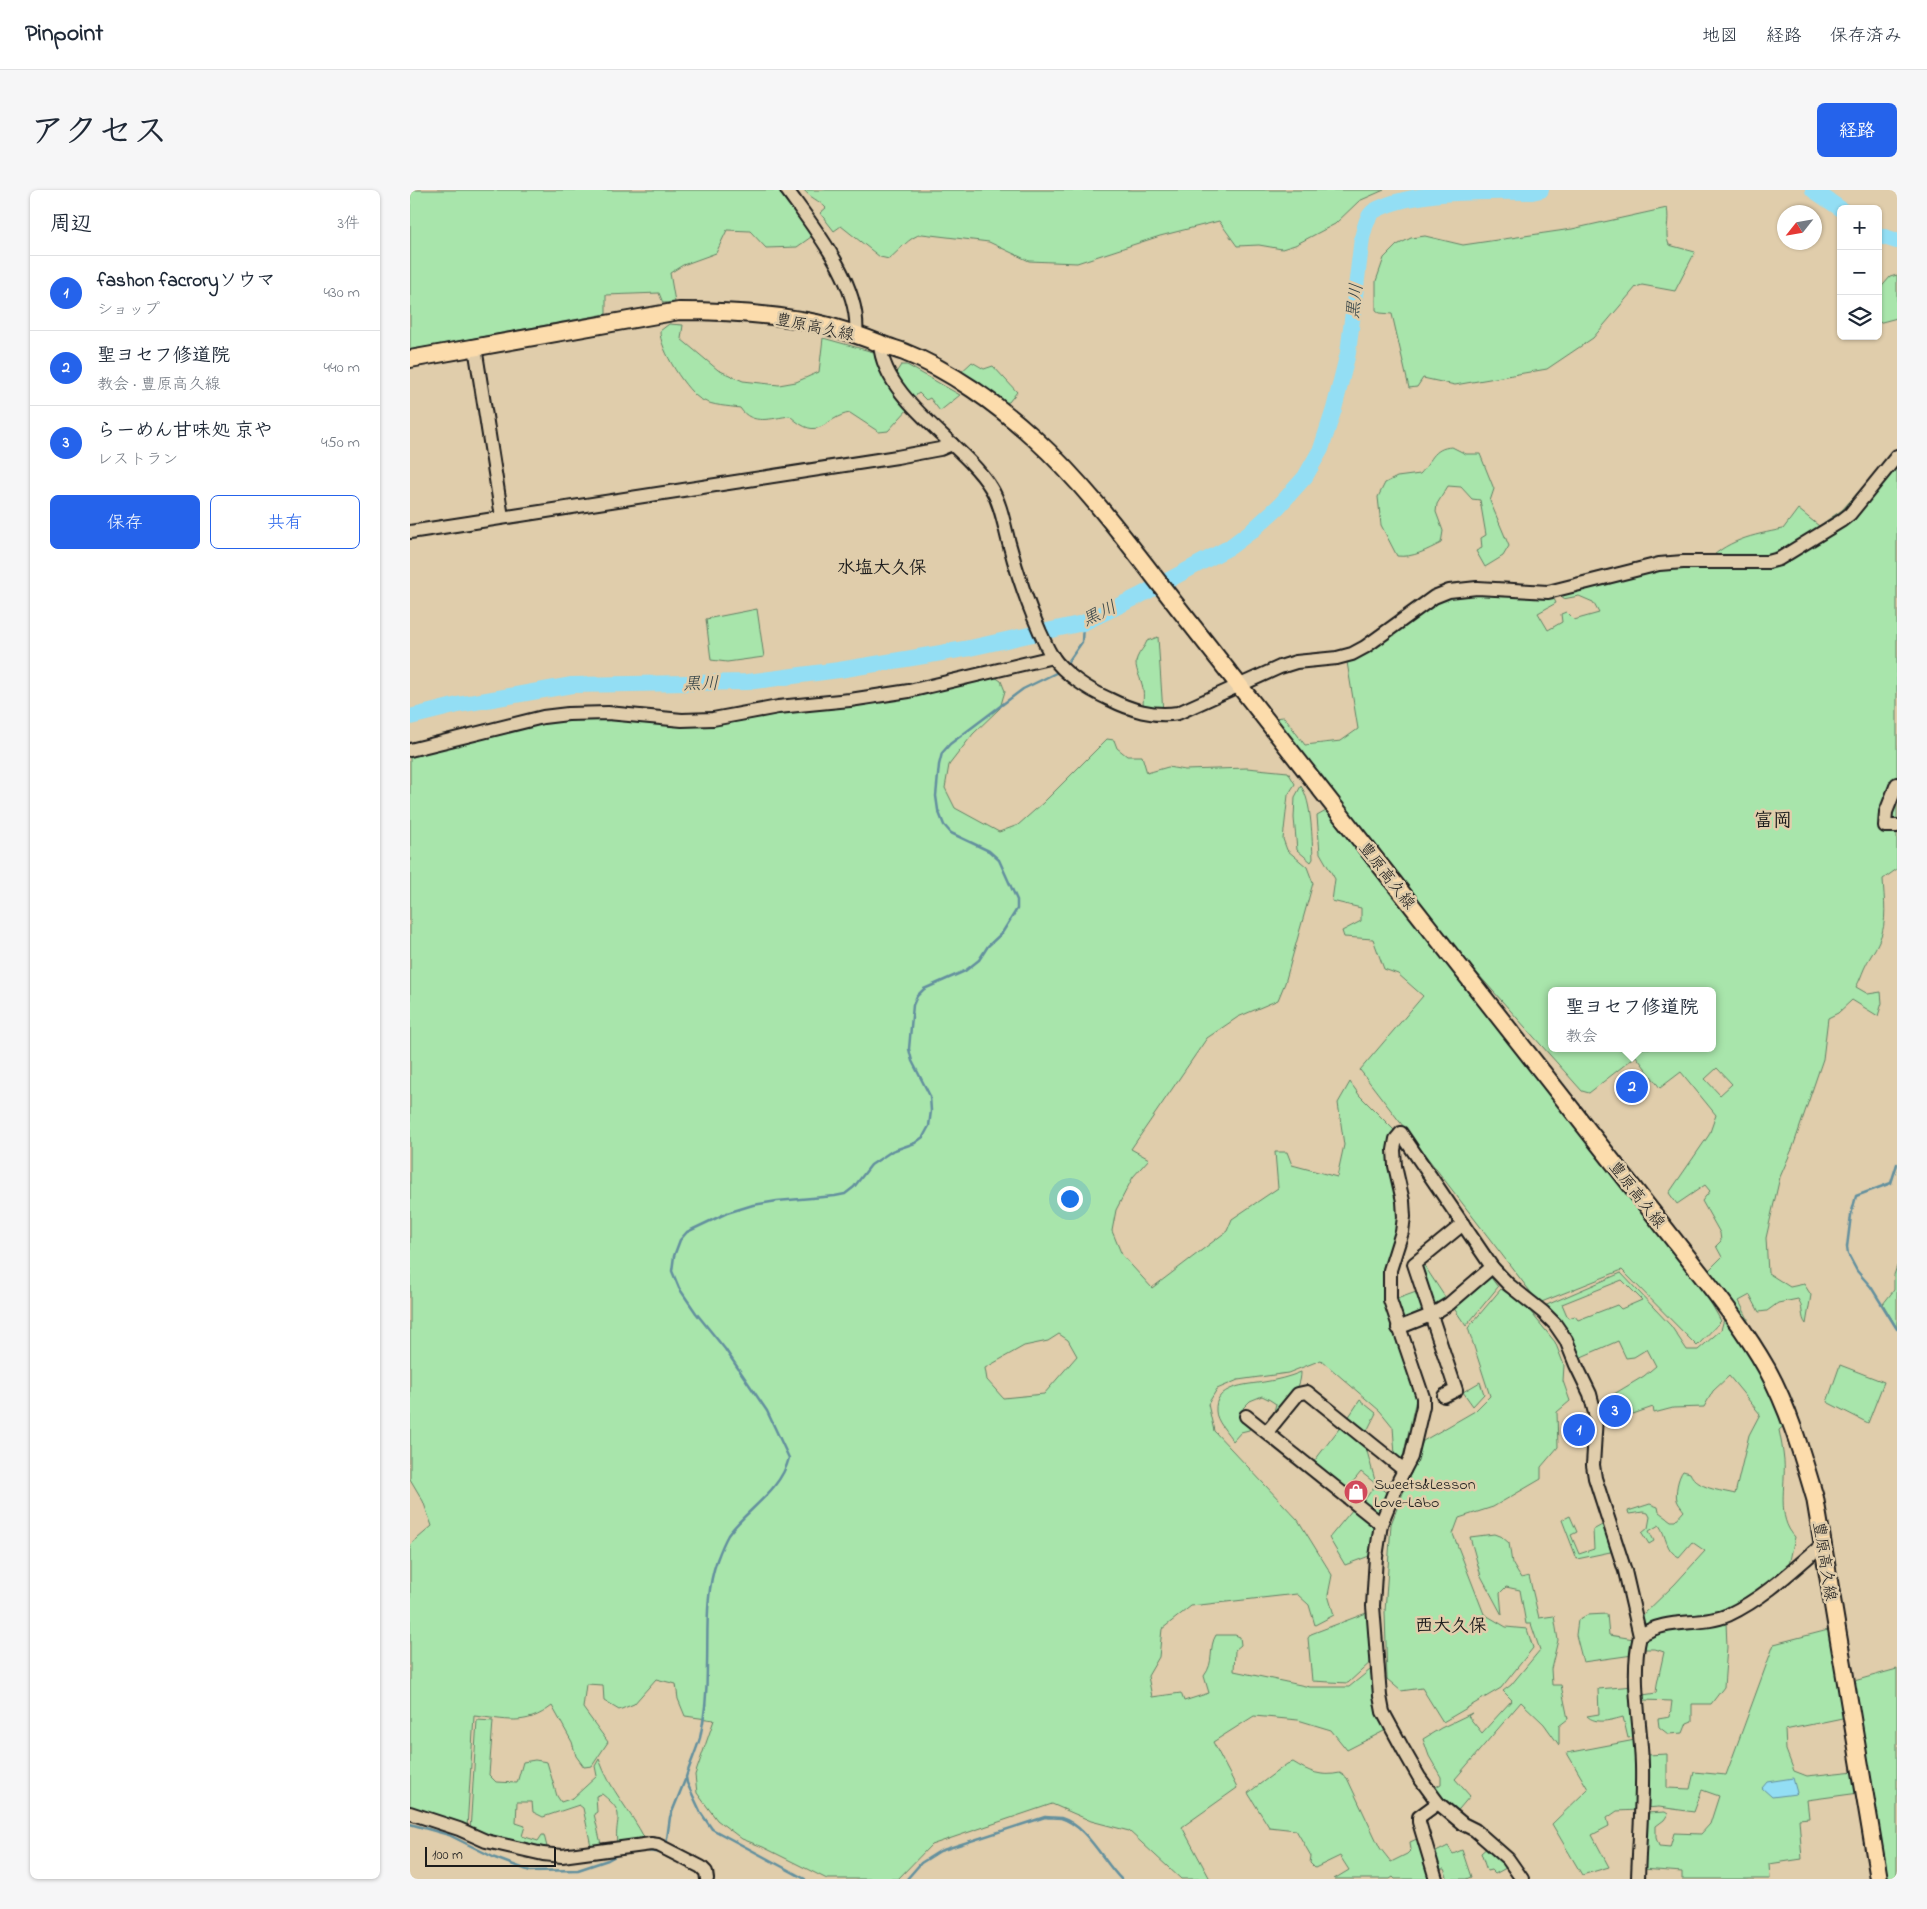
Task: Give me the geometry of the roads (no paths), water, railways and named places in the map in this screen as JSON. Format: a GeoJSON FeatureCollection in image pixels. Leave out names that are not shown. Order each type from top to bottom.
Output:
{"type":"FeatureCollection","features":[{"type":"Feature","properties":{"kind":"main road","name":"豊原高久線"},"geometry":{"type":"LineString","coordinates":[[410,358],[679,311],[723,311],[800,320],[856,334],[906,352],[988,400],[1012,418],[1057,460],[1140,559],[1691,1262],[1750,1340],[1768,1370],[1783,1403],[1804,1459],[1815,1498],[1879,1879]]}},
{"type":"Feature","properties":{"kind":"street"},"geometry":{"type":"LineString","coordinates":[[787,190],[839,267],[856,314],[856,334]]}},
{"type":"Feature","properties":{"kind":"street"},"geometry":{"type":"LineString","coordinates":[[880,344],[881,356],[887,372],[895,383],[911,403],[952,444],[992,489],[1030,609],[1053,657],[1070,673],[1100,695],[1118,704],[1147,714],[1164,716],[1178,713],[1280,667],[1296,662],[1337,658],[1352,654],[1366,647],[1434,597],[1449,591],[1477,588],[1548,592],[1659,564],[1683,562],[1758,563],[1779,559],[1842,521],[1850,514],[1897,456]]}},
{"type":"Feature","properties":{"kind":"street"},"geometry":{"type":"LineString","coordinates":[[476,347],[502,517]]}},
{"type":"Feature","properties":{"kind":"street"},"geometry":{"type":"LineString","coordinates":[[410,532],[898,457],[940,449],[952,444]]}},
{"type":"Feature","properties":{"kind":"street"},"geometry":{"type":"LineString","coordinates":[[410,750],[543,717],[608,713],[682,720],[713,719],[778,707],[850,700],[909,691],[1053,657]]}},
{"type":"Feature","properties":{"kind":"street"},"geometry":{"type":"LineString","coordinates":[[1897,784],[1886,812],[1885,826],[1897,826]]}},
{"type":"Feature","properties":{"kind":"street"},"geometry":{"type":"LineString","coordinates":[[1522,1879],[1508,1859],[1476,1830],[1462,1824],[1438,1803],[1403,1749],[1383,1712],[1380,1696],[1372,1606],[1381,1524],[1413,1450],[1424,1406],[1390,1300],[1390,1270],[1402,1232],[1404,1217],[1394,1150],[1396,1139],[1401,1133],[1492,1267],[1509,1285],[1555,1324],[1566,1340],[1590,1394],[1597,1421],[1593,1465],[1595,1478],[1625,1572],[1640,1636],[1637,1693],[1642,1766],[1638,1879]]}},
{"type":"Feature","properties":{"kind":"street"},"geometry":{"type":"LineString","coordinates":[[1444,1396],[1456,1390],[1414,1264],[1463,1224]]}},
{"type":"Feature","properties":{"kind":"street"},"geometry":{"type":"LineString","coordinates":[[1398,1328],[1431,1315],[1449,1304],[1492,1267]]}},
{"type":"Feature","properties":{"kind":"street"},"geometry":{"type":"LineString","coordinates":[[1268,1432],[1298,1394],[1308,1392],[1404,1470]]}},
{"type":"Feature","properties":{"kind":"street"},"geometry":{"type":"LineString","coordinates":[[1246,1416],[1381,1524]]}},
{"type":"Feature","properties":{"kind":"street"},"geometry":{"type":"LineString","coordinates":[[1640,1636],[1654,1628],[1728,1615],[1773,1588],[1823,1544]]}},
{"type":"Feature","properties":{"kind":"street"},"geometry":{"type":"LineString","coordinates":[[1436,1879],[1418,1822],[1419,1817],[1438,1803]]}},
{"type":"Feature","properties":{"kind":"street"},"geometry":{"type":"LineString","coordinates":[[410,1813],[460,1829],[486,1841],[543,1854],[562,1856],[623,1847],[658,1845],[701,1867],[706,1872],[707,1879]]}},
{"type":"Feature","properties":{"kind":"water"},"geometry":{"type":"Polygon","coordinates":[[[1793,1778],[1796,1794],[1772,1797],[1762,1788],[1767,1782],[1793,1778]]]}},
{"type":"Feature","properties":{"kind":"waterway","name":"黒川"},"geometry":{"type":"LineString","coordinates":[[410,717],[458,705],[572,685],[747,682],[839,670],[970,648],[1083,623],[1139,596],[1230,547],[1254,529],[1279,506],[1305,477],[1321,449],[1334,409],[1348,353],[1362,238],[1371,213],[1390,204],[1429,195],[1472,192],[1532,192],[1541,190]]}},
{"type":"Feature","properties":{"kind":"waterway","name":"黒川"},"geometry":{"type":"LineString","coordinates":[[1813,190],[1837,206]]}},
{"type":"Feature","properties":{"kind":"waterway","name":"黒川"},"geometry":{"type":"LineString","coordinates":[[1882,236],[1897,241]]}},
{"type":"Feature","properties":{"kind":"waterway"},"geometry":{"type":"LineString","coordinates":[[1066,665],[1082,642],[1083,623]]}},
{"type":"Feature","properties":{"kind":"waterway"},"geometry":{"type":"LineString","coordinates":[[805,1879],[712,1829],[701,1813],[687,1783],[686,1777],[700,1738],[703,1720],[707,1683],[709,1599],[717,1560],[728,1535],[771,1490],[785,1470],[789,1458],[767,1411],[725,1349],[679,1288],[672,1271],[674,1256],[680,1240],[687,1232],[727,1213],[753,1205],[777,1201],[845,1194],[854,1187],[871,1165],[892,1151],[915,1143],[923,1137],[929,1126],[930,1096],[912,1061],[909,1049],[913,1005],[917,996],[924,989],[965,971],[979,960],[988,946],[1002,933],[1017,909],[1017,900],[999,860],[989,851],[951,833],[944,825],[938,810],[936,796],[942,753],[950,744],[1023,689],[1060,671]]}},
{"type":"Feature","properties":{"kind":"waterway"},"geometry":{"type":"LineString","coordinates":[[1897,1164],[1891,1183],[1856,1196],[1851,1215],[1847,1247],[1848,1254],[1857,1271],[1871,1287],[1897,1329]]}},
{"type":"Feature","properties":{"kind":"waterway"},"geometry":{"type":"LineString","coordinates":[[666,1846],[670,1817],[685,1780]]}},
{"type":"Feature","properties":{"kind":"waterway"},"geometry":{"type":"LineString","coordinates":[[907,1879],[921,1863],[940,1851],[1045,1817],[1061,1818],[1078,1828],[1094,1844],[1121,1879]]}},
{"type":"Feature","properties":{"kind":"waterway"},"geometry":{"type":"LineString","coordinates":[[410,1824],[449,1835],[495,1858],[530,1871],[578,1870],[608,1860],[619,1854]]}},
{"type":"Feature","properties":{"kind":"waterway"},"geometry":{"type":"LineString","coordinates":[[647,1851],[663,1853]]}},
{"type":"Feature","properties":{"kind":"place","name":"聖ヨセフ修道院"},"geometry":{"type":"Point","coordinates":[1632,1087]}},
{"type":"Feature","properties":{"kind":"place","name":"らーめん甘味処 京や"},"geometry":{"type":"Point","coordinates":[1615,1411]}},
{"type":"Feature","properties":{"kind":"place","name":"fashon facroryソウマ"},"geometry":{"type":"Point","coordinates":[1579,1430]}},
{"type":"Feature","properties":{"kind":"place","name":"Sweets&Lesson Love-Labo"},"geometry":{"type":"Point","coordinates":[1356,1492]}},
{"type":"Feature","properties":{"kind":"district","name":"水塩大久保"},"geometry":{"type":"Point","coordinates":[882,567]}},
{"type":"Feature","properties":{"kind":"district","name":"富岡"},"geometry":{"type":"Point","coordinates":[1773,819]}},
{"type":"Feature","properties":{"kind":"district","name":"西大久保"},"geometry":{"type":"Point","coordinates":[1451,1625]}}]}
